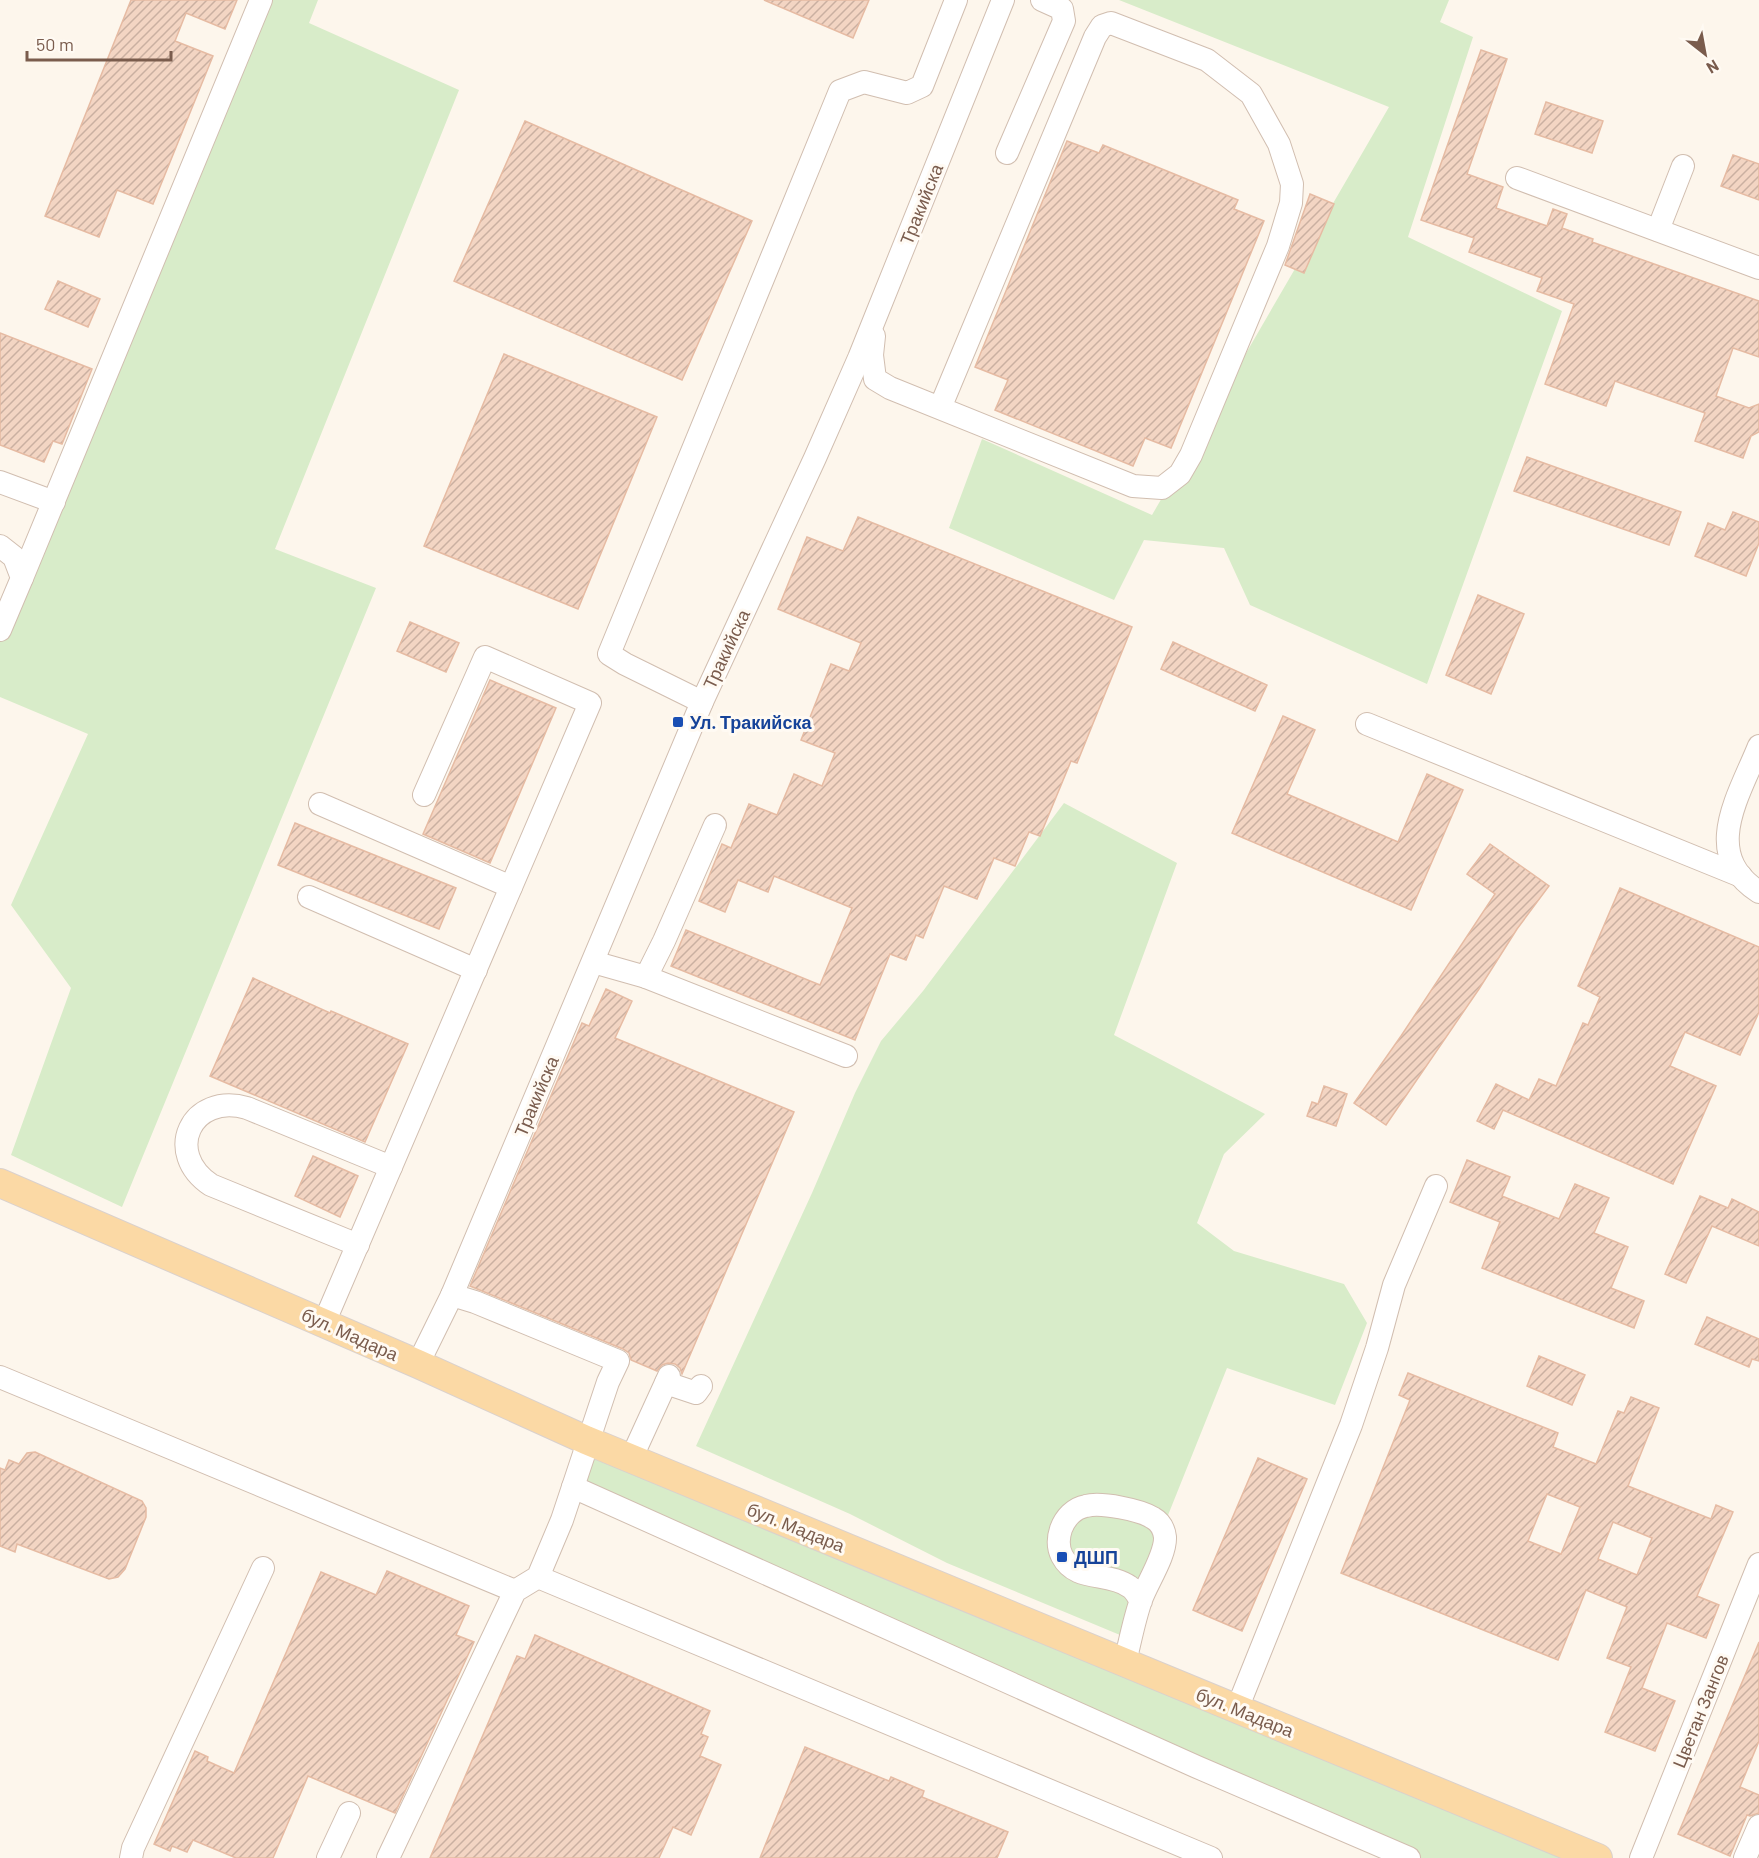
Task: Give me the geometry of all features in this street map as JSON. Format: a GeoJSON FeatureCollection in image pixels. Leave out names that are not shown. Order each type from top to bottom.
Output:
{"type":"FeatureCollection","features":[{"type":"Feature","properties":{"kind":"main road","name":"бул. Мадара"},"geometry":{"type":"LineString","coordinates":[[0,1183],[418,1364],[589,1441],[1598,1858]]}},
{"type":"Feature","properties":{"kind":"street"},"geometry":{"type":"LineString","coordinates":[[0,630],[261,0]]}},
{"type":"Feature","properties":{"kind":"street"},"geometry":{"type":"LineString","coordinates":[[702,702],[609,654],[840,91],[864,82],[907,93],[922,86],[956,0]]}},
{"type":"Feature","properties":{"kind":"street","name":"Тракийска"},"geometry":{"type":"LineString","coordinates":[[418,1364],[452,1295],[702,702],[815,458],[876,317],[1003,0]]}},
{"type":"Feature","properties":{"kind":"street"},"geometry":{"type":"LineString","coordinates":[[1007,153],[1064,21],[1062,9],[1041,0]]}},
{"type":"Feature","properties":{"kind":"street"},"geometry":{"type":"LineString","coordinates":[[876,317],[872,355],[875,379],[890,388],[1133,486],[1162,488],[1180,474],[1191,455],[1278,246],[1291,203],[1292,184],[1279,144],[1251,94],[1207,60],[1111,23],[1102,26],[940,408]]}},
{"type":"Feature","properties":{"kind":"street"},"geometry":{"type":"LineString","coordinates":[[1658,230],[1683,166]]}},
{"type":"Feature","properties":{"kind":"street"},"geometry":{"type":"LineString","coordinates":[[1518,178],[1759,268]]}},
{"type":"Feature","properties":{"kind":"street"},"geometry":{"type":"LineString","coordinates":[[0,482],[54,502]]}},
{"type":"Feature","properties":{"kind":"street"},"geometry":{"type":"LineString","coordinates":[[0,546],[14,557],[22,578]]}},
{"type":"Feature","properties":{"kind":"street"},"geometry":{"type":"LineString","coordinates":[[324,1323],[590,703],[485,657],[424,795]]}},
{"type":"Feature","properties":{"kind":"street"},"geometry":{"type":"LineString","coordinates":[[1367,724],[1741,876]]}},
{"type":"Feature","properties":{"kind":"street"},"geometry":{"type":"LineString","coordinates":[[1759,746],[1729,821],[1726,839],[1730,860],[1741,876],[1759,891]]}},
{"type":"Feature","properties":{"kind":"street"},"geometry":{"type":"LineString","coordinates":[[320,804],[511,887]]}},
{"type":"Feature","properties":{"kind":"street"},"geometry":{"type":"LineString","coordinates":[[646,977],[715,825]]}},
{"type":"Feature","properties":{"kind":"street"},"geometry":{"type":"LineString","coordinates":[[309,897],[476,970]]}},
{"type":"Feature","properties":{"kind":"street"},"geometry":{"type":"LineString","coordinates":[[593,962],[646,977],[846,1056]]}},
{"type":"Feature","properties":{"kind":"street"},"geometry":{"type":"LineString","coordinates":[[358,1245],[201,1179],[193,1169],[187,1152],[188,1134],[195,1121],[205,1111],[219,1105],[233,1104],[247,1107],[391,1167]]}},
{"type":"Feature","properties":{"kind":"street"},"geometry":{"type":"LineString","coordinates":[[1237,1709],[1351,1425],[1377,1348],[1394,1285],[1436,1186]]}},
{"type":"Feature","properties":{"kind":"street"},"geometry":{"type":"LineString","coordinates":[[388,1858],[515,1591],[538,1577],[562,1520],[608,1382],[618,1361],[475,1302],[452,1295]]}},
{"type":"Feature","properties":{"kind":"street"},"geometry":{"type":"LineString","coordinates":[[0,1377],[515,1591]]}},
{"type":"Feature","properties":{"kind":"street"},"geometry":{"type":"LineString","coordinates":[[632,1459],[668,1380],[696,1393],[702,1386]]}},
{"type":"Feature","properties":{"kind":"street"},"geometry":{"type":"LineString","coordinates":[[573,1487],[1197,1767],[1409,1858]]}},
{"type":"Feature","properties":{"kind":"street"},"geometry":{"type":"LineString","coordinates":[[1125,1662],[1141,1601],[1164,1546],[1164,1532],[1161,1525],[1150,1516],[1110,1507],[1086,1506],[1075,1510],[1063,1523],[1060,1532],[1060,1551],[1067,1564],[1082,1574],[1113,1579],[1132,1587],[1141,1601]]}},
{"type":"Feature","properties":{"kind":"street","name":"Цветан Зангов"},"geometry":{"type":"LineString","coordinates":[[1641,1858],[1759,1564]]}},
{"type":"Feature","properties":{"kind":"street"},"geometry":{"type":"LineString","coordinates":[[131,1858],[133,1848],[263,1568]]}},
{"type":"Feature","properties":{"kind":"street"},"geometry":{"type":"LineString","coordinates":[[538,1577],[1211,1858]]}},
{"type":"Feature","properties":{"kind":"street"},"geometry":{"type":"LineString","coordinates":[[328,1858],[349,1814]]}},
{"type":"Feature","properties":{"kind":"street"},"geometry":{"type":"LineString","coordinates":[[1745,1858],[1759,1826]]}},
{"type":"Feature","properties":{"kind":"green space"},"geometry":{"type":"Polygon","coordinates":[[[261,0],[318,0],[309,23],[459,90],[275,549],[376,588],[122,1207],[11,1155],[71,988],[11,905],[88,734],[0,697],[0,630],[261,0]]]}},
{"type":"Feature","properties":{"kind":"green space"},"geometry":{"type":"Polygon","coordinates":[[[1119,0],[1449,0],[1440,22],[1473,37],[1408,237],[1562,311],[1427,684],[1250,605],[1224,548],[1144,540],[1114,600],[949,528],[982,439],[1152,515],[1389,107],[1119,0]]]}},
{"type":"Feature","properties":{"kind":"green space"},"geometry":{"type":"Polygon","coordinates":[[[1064,803],[1177,863],[1114,1035],[1265,1114],[1224,1154],[1197,1223],[1234,1251],[1344,1284],[1367,1323],[1335,1405],[1227,1368],[1120,1635],[947,1563],[850,1514],[696,1446],[812,1193],[855,1093],[881,1041],[923,991],[1064,803]]]}},
{"type":"Feature","properties":{"kind":"green space"},"geometry":{"type":"Polygon","coordinates":[[[589,1441],[1598,1858],[1409,1858],[573,1487],[589,1441]]]}},
{"type":"Feature","properties":{"kind":"building"},"geometry":{"type":"Polygon","coordinates":[[[131,0],[237,0],[225,29],[186,13],[175,41],[213,56],[153,204],[117,190],[99,237],[45,216],[131,0]]]}},
{"type":"Feature","properties":{"kind":"building"},"geometry":{"type":"Polygon","coordinates":[[[764,0],[869,0],[853,38],[764,0]]]}},
{"type":"Feature","properties":{"kind":"building"},"geometry":{"type":"Polygon","coordinates":[[[1481,50],[1507,59],[1467,174],[1503,187],[1496,208],[1547,226],[1553,209],[1567,214],[1562,228],[1593,239],[1592,242],[1759,301],[1759,357],[1733,348],[1716,396],[1749,408],[1759,404],[1759,432],[1751,436],[1743,458],[1695,441],[1705,413],[1615,381],[1606,406],[1545,384],[1574,304],[1537,291],[1542,278],[1469,252],[1474,238],[1421,220],[1481,50]]]}},
{"type":"Feature","properties":{"kind":"building"},"geometry":{"type":"Polygon","coordinates":[[[1546,102],[1603,121],[1592,153],[1535,134],[1546,102]]]}},
{"type":"Feature","properties":{"kind":"building"},"geometry":{"type":"Polygon","coordinates":[[[525,121],[752,221],[682,380],[454,281],[525,121]]]}},
{"type":"Feature","properties":{"kind":"building"},"geometry":{"type":"Polygon","coordinates":[[[1067,141],[1099,153],[1103,145],[1238,200],[1234,209],[1264,221],[1171,448],[1145,438],[1133,466],[995,410],[1008,380],[975,367],[1067,141]]]}},
{"type":"Feature","properties":{"kind":"building"},"geometry":{"type":"Polygon","coordinates":[[[1733,155],[1759,164],[1759,200],[1721,186],[1733,155]]]}},
{"type":"Feature","properties":{"kind":"building"},"geometry":{"type":"Polygon","coordinates":[[[1310,194],[1334,204],[1304,273],[1285,265],[1310,194]]]}},
{"type":"Feature","properties":{"kind":"building"},"geometry":{"type":"Polygon","coordinates":[[[58,281],[100,299],[88,327],[45,309],[58,281]]]}},
{"type":"Feature","properties":{"kind":"building"},"geometry":{"type":"Polygon","coordinates":[[[0,333],[92,369],[62,444],[53,441],[44,462],[0,445],[0,333]]]}},
{"type":"Feature","properties":{"kind":"building"},"geometry":{"type":"Polygon","coordinates":[[[504,354],[657,417],[578,609],[424,546],[504,354]]]}},
{"type":"Feature","properties":{"kind":"building"},"geometry":{"type":"Polygon","coordinates":[[[1527,457],[1681,512],[1669,545],[1514,491],[1527,457]]]}},
{"type":"Feature","properties":{"kind":"building"},"geometry":{"type":"Polygon","coordinates":[[[1733,512],[1759,522],[1759,543],[1746,576],[1695,556],[1708,523],[1725,530],[1733,512]]]}},
{"type":"Feature","properties":{"kind":"building"},"geometry":{"type":"Polygon","coordinates":[[[858,517],[1132,627],[1077,763],[1071,761],[1040,836],[1029,832],[1015,866],[994,858],[977,899],[944,886],[923,938],[916,935],[906,960],[890,954],[855,1040],[671,966],[686,930],[820,985],[852,908],[774,876],[768,892],[738,880],[725,912],[699,901],[722,844],[731,848],[749,804],[777,815],[794,774],[822,786],[835,753],[801,740],[831,664],[849,671],[861,643],[778,609],[807,537],[843,551],[858,517]]]}},
{"type":"Feature","properties":{"kind":"building"},"geometry":{"type":"Polygon","coordinates":[[[1478,595],[1524,614],[1491,694],[1446,675],[1478,595]]]}},
{"type":"Feature","properties":{"kind":"building"},"geometry":{"type":"Polygon","coordinates":[[[410,622],[459,643],[446,672],[397,651],[410,622]]]}},
{"type":"Feature","properties":{"kind":"building"},"geometry":{"type":"Polygon","coordinates":[[[1173,642],[1267,685],[1255,711],[1161,669],[1173,642]]]}},
{"type":"Feature","properties":{"kind":"building"},"geometry":{"type":"Polygon","coordinates":[[[490,680],[556,708],[490,863],[423,834],[490,680]]]}},
{"type":"Feature","properties":{"kind":"building"},"geometry":{"type":"Polygon","coordinates":[[[1283,716],[1315,730],[1287,794],[1398,842],[1427,774],[1463,790],[1411,910],[1232,833],[1283,716]]]}},
{"type":"Feature","properties":{"kind":"building"},"geometry":{"type":"Polygon","coordinates":[[[295,823],[456,888],[439,929],[278,865],[295,823]]]}},
{"type":"Feature","properties":{"kind":"building"},"geometry":{"type":"Polygon","coordinates":[[[1490,844],[1549,886],[1517,929],[1386,1125],[1354,1103],[1495,894],[1467,874],[1490,844]]]}},
{"type":"Feature","properties":{"kind":"building"},"geometry":{"type":"Polygon","coordinates":[[[1620,888],[1759,947],[1759,1012],[1740,1055],[1685,1032],[1670,1066],[1716,1086],[1673,1184],[1503,1110],[1494,1129],[1477,1121],[1496,1084],[1529,1100],[1539,1079],[1556,1086],[1583,1023],[1588,1025],[1600,997],[1578,986],[1620,888]]]}},
{"type":"Feature","properties":{"kind":"building"},"geometry":{"type":"Polygon","coordinates":[[[253,978],[330,1013],[331,1011],[408,1044],[365,1142],[210,1076],[253,978]]]}},
{"type":"Feature","properties":{"kind":"building"},"geometry":{"type":"Polygon","coordinates":[[[606,989],[632,1001],[615,1038],[794,1112],[682,1374],[680,1368],[675,1364],[668,1363],[662,1365],[657,1371],[631,1360],[629,1353],[623,1349],[470,1286],[582,1023],[589,1026],[606,989]]]}},
{"type":"Feature","properties":{"kind":"building"},"geometry":{"type":"Polygon","coordinates":[[[1324,1086],[1347,1094],[1336,1126],[1307,1116],[1312,1102],[1318,1104],[1324,1086]]]}},
{"type":"Feature","properties":{"kind":"building"},"geometry":{"type":"Polygon","coordinates":[[[313,1156],[358,1176],[340,1217],[295,1196],[313,1156]]]}},
{"type":"Feature","properties":{"kind":"building"},"geometry":{"type":"Polygon","coordinates":[[[1467,1160],[1510,1177],[1502,1196],[1559,1219],[1575,1184],[1609,1198],[1594,1233],[1628,1247],[1611,1288],[1644,1301],[1634,1328],[1482,1268],[1500,1222],[1450,1202],[1467,1160]]]}},
{"type":"Feature","properties":{"kind":"building"},"geometry":{"type":"Polygon","coordinates":[[[1700,1196],[1728,1208],[1732,1199],[1759,1212],[1759,1246],[1712,1226],[1686,1283],[1665,1274],[1700,1196]]]}},
{"type":"Feature","properties":{"kind":"building"},"geometry":{"type":"Polygon","coordinates":[[[1707,1317],[1759,1339],[1759,1361],[1752,1359],[1749,1367],[1695,1344],[1707,1317]]]}},
{"type":"Feature","properties":{"kind":"building"},"geometry":{"type":"Polygon","coordinates":[[[1539,1356],[1585,1375],[1572,1405],[1527,1386],[1539,1356]]]}},
{"type":"Feature","properties":{"kind":"building"},"geometry":{"type":"Polygon","coordinates":[[[1408,1373],[1558,1433],[1553,1447],[1596,1464],[1618,1411],[1624,1413],[1631,1397],[1659,1408],[1628,1486],[1711,1519],[1716,1505],[1733,1512],[1697,1596],[1719,1605],[1706,1638],[1667,1623],[1642,1688],[1675,1701],[1655,1751],[1605,1732],[1631,1667],[1607,1658],[1627,1607],[1586,1590],[1558,1660],[1341,1573],[1410,1400],[1399,1395],[1408,1373]],[[1547,1494],[1528,1541],[1561,1554],[1580,1507],[1547,1494]],[[1613,1522],[1598,1559],[1637,1575],[1652,1538],[1613,1522]]]}},
{"type":"Feature","properties":{"kind":"building"},"geometry":{"type":"Polygon","coordinates":[[[35,1452],[142,1501],[146,1508],[146,1517],[125,1569],[118,1577],[109,1579],[17,1544],[15,1552],[0,1546],[0,1468],[5,1470],[9,1460],[19,1464],[27,1453],[35,1452]]]}},
{"type":"Feature","properties":{"kind":"building"},"geometry":{"type":"Polygon","coordinates":[[[1258,1458],[1307,1479],[1242,1631],[1193,1610],[1258,1458]]]}},
{"type":"Feature","properties":{"kind":"building"},"geometry":{"type":"Polygon","coordinates":[[[387,1571],[469,1606],[456,1635],[474,1642],[395,1813],[308,1776],[273,1858],[236,1858],[193,1840],[187,1852],[172,1846],[170,1851],[154,1844],[195,1751],[208,1757],[207,1761],[234,1773],[321,1572],[376,1595],[387,1571]]]}},
{"type":"Feature","properties":{"kind":"building"},"geometry":{"type":"Polygon","coordinates":[[[535,1635],[710,1711],[701,1734],[708,1737],[700,1756],[721,1765],[691,1835],[673,1827],[659,1858],[430,1858],[517,1656],[525,1659],[535,1635]]]}},
{"type":"Feature","properties":{"kind":"building"},"geometry":{"type":"Polygon","coordinates":[[[1759,1642],[1759,1741],[1740,1787],[1759,1795],[1759,1813],[1747,1815],[1730,1856],[1678,1834],[1759,1642]]]}},
{"type":"Feature","properties":{"kind":"building"},"geometry":{"type":"Polygon","coordinates":[[[805,1747],[889,1781],[891,1777],[924,1791],[922,1797],[1008,1832],[997,1858],[760,1858],[805,1747]]]}},
{"type":"Feature","properties":{"kind":"place","name":"Ул. Тракийска"},"geometry":{"type":"Point","coordinates":[678,722]}},
{"type":"Feature","properties":{"kind":"place","name":"ДШП"},"geometry":{"type":"Point","coordinates":[1062,1557]}}]}
